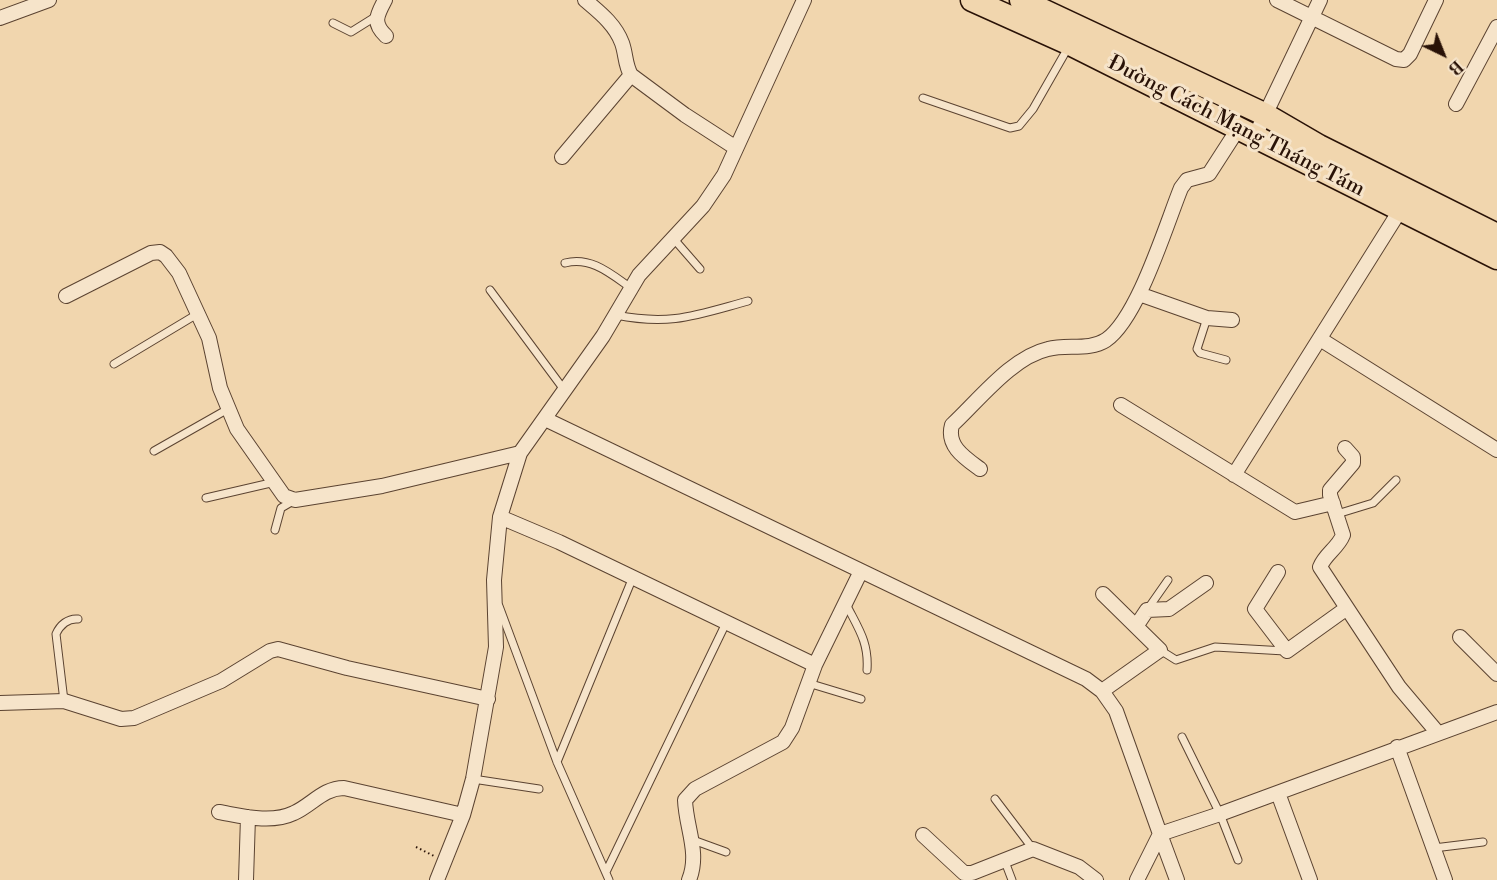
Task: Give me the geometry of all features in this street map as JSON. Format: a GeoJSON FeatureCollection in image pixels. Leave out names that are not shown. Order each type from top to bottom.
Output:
{"type":"FeatureCollection","features":[{"type":"Feature","properties":{"kind":"main road","name":"Đường Cách Mạng Tháng Tám"},"geometry":{"type":"LineString","coordinates":[[972,0],[1074,35],[1264,114],[1497,258]]}},
{"type":"Feature","properties":{"kind":"main road","name":"Đường Cách Mạng Tháng Tám"},"geometry":{"type":"LineString","coordinates":[[1021,0],[1074,35],[1246,132],[1406,201],[1497,235]]}},
{"type":"Feature","properties":{"kind":"street"},"geometry":{"type":"LineString","coordinates":[[0,18],[49,0]]}},
{"type":"Feature","properties":{"kind":"street"},"geometry":{"type":"LineString","coordinates":[[385,0],[375,17],[377,28],[386,36]]}},
{"type":"Feature","properties":{"kind":"street"},"geometry":{"type":"LineString","coordinates":[[585,0],[607,19],[622,42],[626,66],[631,75],[685,115],[736,148]]}},
{"type":"Feature","properties":{"kind":"street"},"geometry":{"type":"LineString","coordinates":[[437,880],[463,815],[473,779],[496,648],[494,596],[500,517],[520,453],[565,391],[639,275],[703,206],[724,174],[804,0]]}},
{"type":"Feature","properties":{"kind":"street"},"geometry":{"type":"LineString","coordinates":[[1277,0],[1395,59],[1404,60],[1410,54],[1436,0]]}},
{"type":"Feature","properties":{"kind":"street"},"geometry":{"type":"LineString","coordinates":[[980,469],[963,456],[952,443],[950,434],[952,425],[1022,359],[1048,349],[1095,345],[1109,338],[1139,294],[1181,188],[1187,180],[1209,174],[1264,114],[1320,0]]}},
{"type":"Feature","properties":{"kind":"street"},"geometry":{"type":"LineString","coordinates":[[1456,104],[1497,27]]}},
{"type":"Feature","properties":{"kind":"street"},"geometry":{"type":"LineString","coordinates":[[562,157],[631,75]]}},
{"type":"Feature","properties":{"kind":"street"},"geometry":{"type":"LineString","coordinates":[[1234,475],[1406,201]]}},
{"type":"Feature","properties":{"kind":"street"},"geometry":{"type":"LineString","coordinates":[[66,296],[141,258],[160,252],[179,273],[199,313],[228,409],[237,429],[284,496],[295,500],[382,486],[520,453]]}},
{"type":"Feature","properties":{"kind":"street"},"geometry":{"type":"LineString","coordinates":[[1139,294],[1207,318],[1232,320]]}},
{"type":"Feature","properties":{"kind":"street"},"geometry":{"type":"LineString","coordinates":[[1320,339],[1497,450]]}},
{"type":"Feature","properties":{"kind":"street"},"geometry":{"type":"LineString","coordinates":[[1121,405],[1295,512],[1335,508]]}},
{"type":"Feature","properties":{"kind":"street"},"geometry":{"type":"LineString","coordinates":[[545,419],[1086,679],[1102,691],[1116,711],[1176,880]]}},
{"type":"Feature","properties":{"kind":"street"},"geometry":{"type":"LineString","coordinates":[[1345,448],[1353,457],[1353,463],[1330,490],[1343,536],[1340,543],[1323,559],[1320,567],[1399,687],[1437,732]]}},
{"type":"Feature","properties":{"kind":"street"},"geometry":{"type":"LineString","coordinates":[[500,517],[633,577],[815,665]]}},
{"type":"Feature","properties":{"kind":"street"},"geometry":{"type":"LineString","coordinates":[[688,880],[693,858],[693,840],[685,814],[685,800],[695,789],[783,742],[792,728],[815,665],[861,572]]}},
{"type":"Feature","properties":{"kind":"street"},"geometry":{"type":"LineString","coordinates":[[1278,572],[1255,609],[1287,651],[1347,608]]}},
{"type":"Feature","properties":{"kind":"street"},"geometry":{"type":"LineString","coordinates":[[1137,625],[1147,610],[1169,609],[1206,583]]}},
{"type":"Feature","properties":{"kind":"street"},"geometry":{"type":"LineString","coordinates":[[1102,691],[1160,650],[1103,594]]}},
{"type":"Feature","properties":{"kind":"street"},"geometry":{"type":"LineString","coordinates":[[1460,637],[1497,674]]}},
{"type":"Feature","properties":{"kind":"street"},"geometry":{"type":"LineString","coordinates":[[0,703],[64,700],[121,719],[134,718],[221,681],[270,651],[278,649],[347,668],[488,699]]}},
{"type":"Feature","properties":{"kind":"street"},"geometry":{"type":"LineString","coordinates":[[1137,880],[1160,834],[1497,712]]}},
{"type":"Feature","properties":{"kind":"street"},"geometry":{"type":"LineString","coordinates":[[1397,747],[1445,880]]}},
{"type":"Feature","properties":{"kind":"street"},"geometry":{"type":"LineString","coordinates":[[219,812],[248,817],[274,818],[292,814],[334,788],[463,815]]}},
{"type":"Feature","properties":{"kind":"street"},"geometry":{"type":"LineString","coordinates":[[1278,793],[1310,880]]}},
{"type":"Feature","properties":{"kind":"street"},"geometry":{"type":"LineString","coordinates":[[246,880],[248,817]]}},
{"type":"Feature","properties":{"kind":"street"},"geometry":{"type":"LineString","coordinates":[[923,835],[964,873],[972,873],[1033,849],[1079,867],[1096,880]]}},
{"type":"Feature","properties":{"kind":"lane"},"geometry":{"type":"LineString","coordinates":[[333,23],[351,32],[375,17]]}},
{"type":"Feature","properties":{"kind":"lane"},"geometry":{"type":"LineString","coordinates":[[923,98],[1010,128],[1019,126],[1033,110],[1074,35]]}},
{"type":"Feature","properties":{"kind":"lane"},"geometry":{"type":"LineString","coordinates":[[673,238],[700,269]]}},
{"type":"Feature","properties":{"kind":"lane"},"geometry":{"type":"LineString","coordinates":[[566,263],[579,260],[600,267],[631,288]]}},
{"type":"Feature","properties":{"kind":"lane"},"geometry":{"type":"LineString","coordinates":[[490,290],[565,391]]}},
{"type":"Feature","properties":{"kind":"lane"},"geometry":{"type":"LineString","coordinates":[[615,315],[647,321],[681,319],[748,301]]}},
{"type":"Feature","properties":{"kind":"lane"},"geometry":{"type":"LineString","coordinates":[[114,364],[199,313]]}},
{"type":"Feature","properties":{"kind":"lane"},"geometry":{"type":"LineString","coordinates":[[1207,318],[1197,349],[1200,353],[1226,360]]}},
{"type":"Feature","properties":{"kind":"lane"},"geometry":{"type":"LineString","coordinates":[[154,451],[228,409]]}},
{"type":"Feature","properties":{"kind":"lane"},"geometry":{"type":"LineString","coordinates":[[1335,508],[1373,503],[1396,480]]}},
{"type":"Feature","properties":{"kind":"lane"},"geometry":{"type":"LineString","coordinates":[[206,498],[275,482]]}},
{"type":"Feature","properties":{"kind":"lane"},"geometry":{"type":"LineString","coordinates":[[275,530],[281,508],[295,500]]}},
{"type":"Feature","properties":{"kind":"lane"},"geometry":{"type":"LineString","coordinates":[[557,762],[633,577]]}},
{"type":"Feature","properties":{"kind":"lane"},"geometry":{"type":"LineString","coordinates":[[1147,610],[1168,580]]}},
{"type":"Feature","properties":{"kind":"lane"},"geometry":{"type":"LineString","coordinates":[[494,596],[557,762],[609,880]]}},
{"type":"Feature","properties":{"kind":"lane"},"geometry":{"type":"LineString","coordinates":[[846,604],[866,642],[867,670]]}},
{"type":"Feature","properties":{"kind":"lane"},"geometry":{"type":"LineString","coordinates":[[64,700],[56,634],[64,623],[72,618],[78,619]]}},
{"type":"Feature","properties":{"kind":"lane"},"geometry":{"type":"LineString","coordinates":[[606,872],[726,623]]}},
{"type":"Feature","properties":{"kind":"lane"},"geometry":{"type":"LineString","coordinates":[[1160,650],[1176,660],[1215,647],[1287,651]]}},
{"type":"Feature","properties":{"kind":"lane"},"geometry":{"type":"LineString","coordinates":[[808,683],[861,699]]}},
{"type":"Feature","properties":{"kind":"lane"},"geometry":{"type":"LineString","coordinates":[[1182,737],[1220,814],[1238,860]]}},
{"type":"Feature","properties":{"kind":"lane"},"geometry":{"type":"LineString","coordinates":[[473,779],[539,789]]}},
{"type":"Feature","properties":{"kind":"lane"},"geometry":{"type":"LineString","coordinates":[[994,799],[1033,849]]}},
{"type":"Feature","properties":{"kind":"lane"},"geometry":{"type":"LineString","coordinates":[[693,840],[726,852]]}},
{"type":"Feature","properties":{"kind":"lane"},"geometry":{"type":"LineString","coordinates":[[1434,848],[1483,842]]}},
{"type":"Feature","properties":{"kind":"lane"},"geometry":{"type":"LineString","coordinates":[[1004,859],[1012,880]]}},
{"type":"Feature","properties":{"kind":"path"},"geometry":{"type":"LineString","coordinates":[[416,847],[445,860]]}}]}
